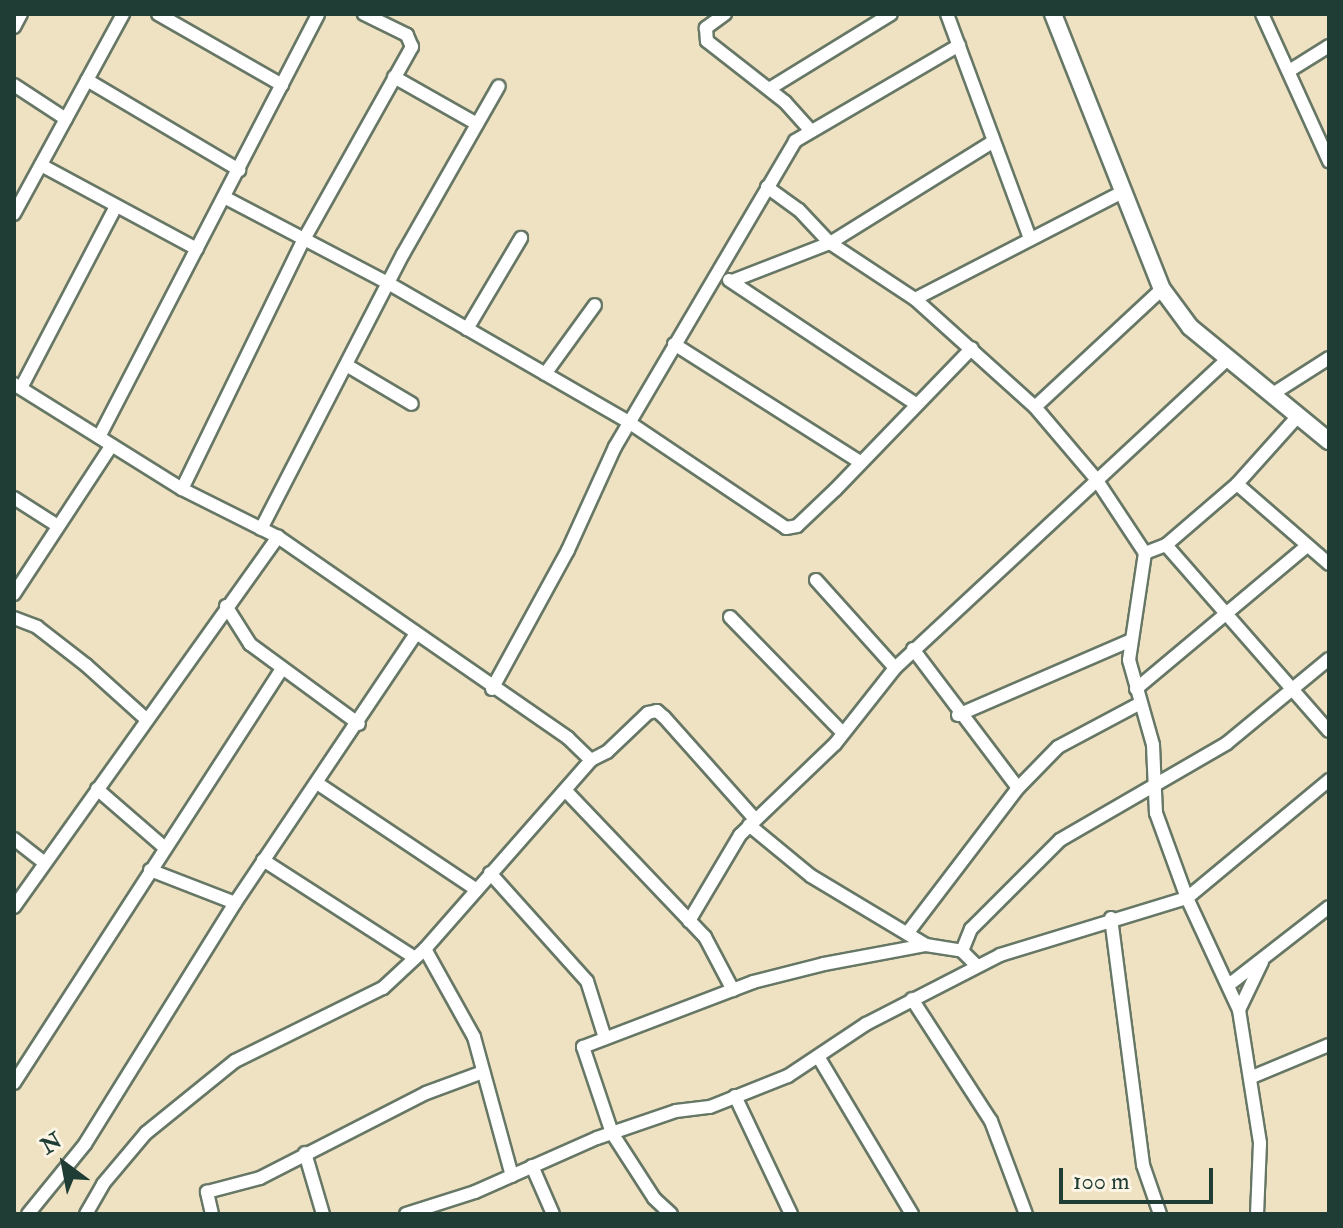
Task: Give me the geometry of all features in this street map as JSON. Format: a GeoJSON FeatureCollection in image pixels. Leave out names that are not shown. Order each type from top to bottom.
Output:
{"type":"FeatureCollection","features":[{"type":"Feature","properties":{"kind":"street"},"geometry":{"type":"LineString","coordinates":[[14,27],[21,14]]}},
{"type":"Feature","properties":{"kind":"street"},"geometry":{"type":"LineString","coordinates":[[14,214],[123,14]]}},
{"type":"Feature","properties":{"kind":"street"},"geometry":{"type":"LineString","coordinates":[[158,14],[282,85]]}},
{"type":"Feature","properties":{"kind":"street"},"geometry":{"type":"LineString","coordinates":[[99,437],[318,14]]}},
{"type":"Feature","properties":{"kind":"street"},"geometry":{"type":"LineString","coordinates":[[182,489],[303,241],[412,47],[410,38],[364,14]]}},
{"type":"Feature","properties":{"kind":"street"},"geometry":{"type":"LineString","coordinates":[[725,14],[706,28],[707,41],[769,89],[811,131]]}},
{"type":"Feature","properties":{"kind":"street"},"geometry":{"type":"LineString","coordinates":[[769,89],[891,14]]}},
{"type":"Feature","properties":{"kind":"street"},"geometry":{"type":"LineString","coordinates":[[947,14],[1029,236]]}},
{"type":"Feature","properties":{"kind":"street"},"geometry":{"type":"LineString","coordinates":[[1053,14],[1120,193],[1162,289],[1190,327],[1329,441]]}},
{"type":"Feature","properties":{"kind":"street"},"geometry":{"type":"LineString","coordinates":[[1262,14],[1329,161]]}},
{"type":"Feature","properties":{"kind":"street"},"geometry":{"type":"LineString","coordinates":[[492,689],[630,423],[795,141],[959,45]]}},
{"type":"Feature","properties":{"kind":"street"},"geometry":{"type":"LineString","coordinates":[[1289,71],[1329,46]]}},
{"type":"Feature","properties":{"kind":"street"},"geometry":{"type":"LineString","coordinates":[[394,77],[477,124]]}},
{"type":"Feature","properties":{"kind":"street"},"geometry":{"type":"LineString","coordinates":[[87,80],[239,170]]}},
{"type":"Feature","properties":{"kind":"street"},"geometry":{"type":"LineString","coordinates":[[14,85],[66,119]]}},
{"type":"Feature","properties":{"kind":"street"},"geometry":{"type":"LineString","coordinates":[[261,529],[348,366],[388,283],[499,86]]}},
{"type":"Feature","properties":{"kind":"street"},"geometry":{"type":"LineString","coordinates":[[732,281],[830,243],[992,142]]}},
{"type":"Feature","properties":{"kind":"street"},"geometry":{"type":"LineString","coordinates":[[41,165],[197,249]]}},
{"type":"Feature","properties":{"kind":"street"},"geometry":{"type":"LineString","coordinates":[[767,187],[799,210],[830,243],[915,299],[944,330],[972,348],[1035,407],[1096,479],[1145,553],[1129,660],[1153,745],[1156,813],[1187,898],[1230,984],[1239,1010],[1260,1143],[1257,1214]]}},
{"type":"Feature","properties":{"kind":"street"},"geometry":{"type":"LineString","coordinates":[[915,299],[1029,236],[1120,193]]}},
{"type":"Feature","properties":{"kind":"street"},"geometry":{"type":"LineString","coordinates":[[224,197],[388,283],[630,423],[792,529],[972,348]]}},
{"type":"Feature","properties":{"kind":"street"},"geometry":{"type":"LineString","coordinates":[[116,206],[18,386],[182,489],[278,537],[492,689],[568,738],[591,760]]}},
{"type":"Feature","properties":{"kind":"street"},"geometry":{"type":"LineString","coordinates":[[467,329],[521,238]]}},
{"type":"Feature","properties":{"kind":"street"},"geometry":{"type":"LineString","coordinates":[[716,272],[914,403]]}},
{"type":"Feature","properties":{"kind":"street"},"geometry":{"type":"LineString","coordinates":[[1035,407],[1162,289]]}},
{"type":"Feature","properties":{"kind":"street"},"geometry":{"type":"LineString","coordinates":[[545,374],[595,305]]}},
{"type":"Feature","properties":{"kind":"street"},"geometry":{"type":"LineString","coordinates":[[674,344],[860,462]]}},
{"type":"Feature","properties":{"kind":"street"},"geometry":{"type":"LineString","coordinates":[[1271,395],[1329,358]]}},
{"type":"Feature","properties":{"kind":"street"},"geometry":{"type":"LineString","coordinates":[[689,921],[752,822],[842,732],[913,649],[1227,360]]}},
{"type":"Feature","properties":{"kind":"street"},"geometry":{"type":"LineString","coordinates":[[348,366],[412,404]]}},
{"type":"Feature","properties":{"kind":"street"},"geometry":{"type":"LineString","coordinates":[[1145,553],[1166,545],[1237,484],[1298,416]]}},
{"type":"Feature","properties":{"kind":"street"},"geometry":{"type":"LineString","coordinates":[[14,594],[112,445]]}},
{"type":"Feature","properties":{"kind":"street"},"geometry":{"type":"LineString","coordinates":[[1237,484],[1329,564]]}},
{"type":"Feature","properties":{"kind":"street"},"geometry":{"type":"LineString","coordinates":[[14,498],[58,526]]}},
{"type":"Feature","properties":{"kind":"street"},"geometry":{"type":"LineString","coordinates":[[14,907],[278,537]]}},
{"type":"Feature","properties":{"kind":"street"},"geometry":{"type":"LineString","coordinates":[[1166,545],[1329,731]]}},
{"type":"Feature","properties":{"kind":"street"},"geometry":{"type":"LineString","coordinates":[[1136,689],[1307,546]]}},
{"type":"Feature","properties":{"kind":"street"},"geometry":{"type":"LineString","coordinates":[[816,580],[895,668]]}},
{"type":"Feature","properties":{"kind":"street"},"geometry":{"type":"LineString","coordinates":[[226,606],[250,644],[359,724]]}},
{"type":"Feature","properties":{"kind":"street"},"geometry":{"type":"LineString","coordinates":[[730,617],[842,732]]}},
{"type":"Feature","properties":{"kind":"street"},"geometry":{"type":"LineString","coordinates":[[14,618],[37,627],[86,665],[146,719]]}},
{"type":"Feature","properties":{"kind":"street"},"geometry":{"type":"LineString","coordinates":[[28,1214],[78,1155],[235,903],[359,724],[415,635]]}},
{"type":"Feature","properties":{"kind":"street"},"geometry":{"type":"LineString","coordinates":[[958,715],[1131,640]]}},
{"type":"Feature","properties":{"kind":"street"},"geometry":{"type":"LineString","coordinates":[[913,649],[958,715],[973,726],[1018,788]]}},
{"type":"Feature","properties":{"kind":"street"},"geometry":{"type":"LineString","coordinates":[[962,951],[971,929],[1060,840],[1155,781],[1227,743],[1329,659]]}},
{"type":"Feature","properties":{"kind":"street"},"geometry":{"type":"LineString","coordinates":[[14,1083],[282,669]]}},
{"type":"Feature","properties":{"kind":"street"},"geometry":{"type":"LineString","coordinates":[[909,931],[1018,788],[1058,747],[1139,704]]}},
{"type":"Feature","properties":{"kind":"street"},"geometry":{"type":"LineString","coordinates":[[86,1214],[103,1184],[146,1133],[235,1061],[383,988],[420,953],[591,760],[657,711],[752,822],[811,876],[909,931],[926,945]]}},
{"type":"Feature","properties":{"kind":"street"},"geometry":{"type":"LineString","coordinates":[[406,1214],[435,1210],[612,1133],[735,1096],[819,1058],[866,1024],[977,966],[1111,918],[1187,898],[1329,780]]}},
{"type":"Feature","properties":{"kind":"street"},"geometry":{"type":"LineString","coordinates":[[317,783],[477,890]]}},
{"type":"Feature","properties":{"kind":"street"},"geometry":{"type":"LineString","coordinates":[[97,789],[165,848]]}},
{"type":"Feature","properties":{"kind":"street"},"geometry":{"type":"LineString","coordinates":[[565,790],[705,937],[733,990]]}},
{"type":"Feature","properties":{"kind":"street"},"geometry":{"type":"LineString","coordinates":[[14,839],[45,863]]}},
{"type":"Feature","properties":{"kind":"street"},"geometry":{"type":"LineString","coordinates":[[263,860],[420,953],[457,998],[483,1072],[512,1176]]}},
{"type":"Feature","properties":{"kind":"street"},"geometry":{"type":"LineString","coordinates":[[150,870],[235,903]]}},
{"type":"Feature","properties":{"kind":"street"},"geometry":{"type":"LineString","coordinates":[[490,873],[587,981],[605,1038]]}},
{"type":"Feature","properties":{"kind":"street"},"geometry":{"type":"LineString","coordinates":[[1230,984],[1329,907]]}},
{"type":"Feature","properties":{"kind":"street"},"geometry":{"type":"LineString","coordinates":[[1111,918],[1143,1165],[1160,1214]]}},
{"type":"Feature","properties":{"kind":"street"},"geometry":{"type":"LineString","coordinates":[[671,1214],[654,1198],[612,1133],[583,1047],[733,990],[824,964],[926,945],[962,951],[977,966]]}},
{"type":"Feature","properties":{"kind":"street"},"geometry":{"type":"LineString","coordinates":[[1239,1010],[1263,960]]}},
{"type":"Feature","properties":{"kind":"street"},"geometry":{"type":"LineString","coordinates":[[912,999],[991,1121],[1026,1214]]}},
{"type":"Feature","properties":{"kind":"street"},"geometry":{"type":"LineString","coordinates":[[1252,1077],[1327,1052]]}},
{"type":"Feature","properties":{"kind":"street"},"geometry":{"type":"LineString","coordinates":[[819,1058],[912,1214]]}},
{"type":"Feature","properties":{"kind":"street"},"geometry":{"type":"LineString","coordinates":[[212,1214],[207,1192],[260,1178],[426,1093],[483,1072]]}},
{"type":"Feature","properties":{"kind":"street"},"geometry":{"type":"LineString","coordinates":[[735,1096],[791,1214]]}},
{"type":"Feature","properties":{"kind":"street"},"geometry":{"type":"LineString","coordinates":[[305,1153],[323,1214]]}},
{"type":"Feature","properties":{"kind":"street"},"geometry":{"type":"LineString","coordinates":[[532,1166],[553,1214]]}}]}
